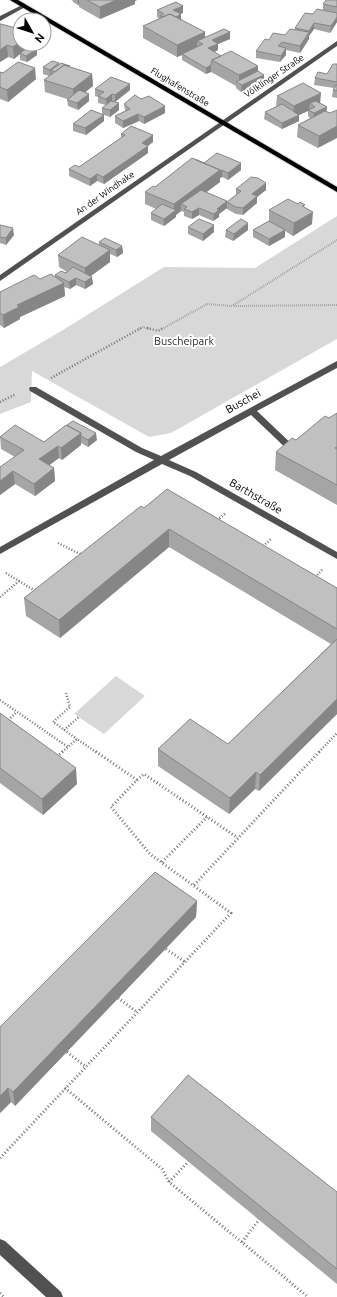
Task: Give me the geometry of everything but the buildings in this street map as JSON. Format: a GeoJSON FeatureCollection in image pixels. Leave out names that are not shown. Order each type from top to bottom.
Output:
{"type":"FeatureCollection","features":[{"type":"Feature","properties":{"kind":"main road","name":"Flughafenstraße"},"geometry":{"type":"LineString","coordinates":[[13,0],[337,190]]}},
{"type":"Feature","properties":{"kind":"street"},"geometry":{"type":"LineString","coordinates":[[0,19],[24,6]]}},
{"type":"Feature","properties":{"kind":"street","name":"Völklinger Straße"},"geometry":{"type":"LineString","coordinates":[[221,123],[337,43]]}},
{"type":"Feature","properties":{"kind":"street","name":"An der Windhake"},"geometry":{"type":"LineString","coordinates":[[0,279],[221,123]]}},
{"type":"Feature","properties":{"kind":"street","name":"Buschei"},"geometry":{"type":"LineString","coordinates":[[0,551],[251,410],[337,364]]}},
{"type":"Feature","properties":{"kind":"street"},"geometry":{"type":"LineString","coordinates":[[33,389],[139,450],[162,460]]}},
{"type":"Feature","properties":{"kind":"street"},"geometry":{"type":"LineString","coordinates":[[251,410],[294,451]]}},
{"type":"Feature","properties":{"kind":"street","name":"Barthstraße"},"geometry":{"type":"LineString","coordinates":[[162,460],[193,474],[337,556]]}},
{"type":"Feature","properties":{"kind":"street"},"geometry":{"type":"LineString","coordinates":[[0,1246],[56,1297]]}},
{"type":"Feature","properties":{"kind":"path"},"geometry":{"type":"LineString","coordinates":[[232,306],[337,240]]}},
{"type":"Feature","properties":{"kind":"path"},"geometry":{"type":"LineString","coordinates":[[33,389],[143,327],[158,331],[207,304],[232,306],[337,305]]}},
{"type":"Feature","properties":{"kind":"path"},"geometry":{"type":"LineString","coordinates":[[216,521],[226,513]]}},
{"type":"Feature","properties":{"kind":"path"},"geometry":{"type":"LineString","coordinates":[[261,548],[271,539]]}},
{"type":"Feature","properties":{"kind":"path"},"geometry":{"type":"LineString","coordinates":[[58,543],[89,558]]}},
{"type":"Feature","properties":{"kind":"path"},"geometry":{"type":"LineString","coordinates":[[314,578],[323,569]]}},
{"type":"Feature","properties":{"kind":"path"},"geometry":{"type":"LineString","coordinates":[[6,573],[42,595]]}},
{"type":"Feature","properties":{"kind":"path"},"geometry":{"type":"LineString","coordinates":[[0,597],[19,582]]}},
{"type":"Feature","properties":{"kind":"path"},"geometry":{"type":"LineString","coordinates":[[66,693],[70,707],[53,722],[137,780]]}},
{"type":"Feature","properties":{"kind":"path"},"geometry":{"type":"LineString","coordinates":[[0,700],[68,747]]}},
{"type":"Feature","properties":{"kind":"path"},"geometry":{"type":"LineString","coordinates":[[0,728],[18,712]]}},
{"type":"Feature","properties":{"kind":"path"},"geometry":{"type":"LineString","coordinates":[[64,730],[79,717]]}},
{"type":"Feature","properties":{"kind":"path"},"geometry":{"type":"LineString","coordinates":[[194,885],[337,733]]}},
{"type":"Feature","properties":{"kind":"path"},"geometry":{"type":"LineString","coordinates":[[54,760],[77,739]]}},
{"type":"Feature","properties":{"kind":"path"},"geometry":{"type":"LineString","coordinates":[[0,1158],[232,913],[150,854],[111,807],[144,774],[238,838]]}},
{"type":"Feature","properties":{"kind":"path"},"geometry":{"type":"LineString","coordinates":[[162,862],[207,817]]}},
{"type":"Feature","properties":{"kind":"path"},"geometry":{"type":"LineString","coordinates":[[166,949],[184,962]]}},
{"type":"Feature","properties":{"kind":"path"},"geometry":{"type":"LineString","coordinates":[[118,998],[137,1013]]}},
{"type":"Feature","properties":{"kind":"path"},"geometry":{"type":"LineString","coordinates":[[67,1052],[86,1067]]}},
{"type":"Feature","properties":{"kind":"path"},"geometry":{"type":"LineString","coordinates":[[65,1088],[162,1169],[169,1182],[308,1297]]}},
{"type":"Feature","properties":{"kind":"path"},"geometry":{"type":"LineString","coordinates":[[169,1182],[188,1162]]}},
{"type":"Feature","properties":{"kind":"path"},"geometry":{"type":"LineString","coordinates":[[242,1242],[259,1220]]}},
{"type":"Feature","properties":{"kind":"path"},"geometry":{"type":"LineString","coordinates":[[0,1293],[4,1297]]}},
{"type":"Feature","properties":{"kind":"green space","name":"Buscheipark"},"geometry":{"type":"Polygon","coordinates":[[[337,216],[337,339],[171,433],[149,437],[32,371],[31,402],[0,414],[0,367],[63,330],[164,267],[255,268],[337,216]]]}},
{"type":"Feature","properties":{"kind":"green space"},"geometry":{"type":"Polygon","coordinates":[[[116,676],[145,696],[104,734],[74,714],[116,676]]]}}]}
